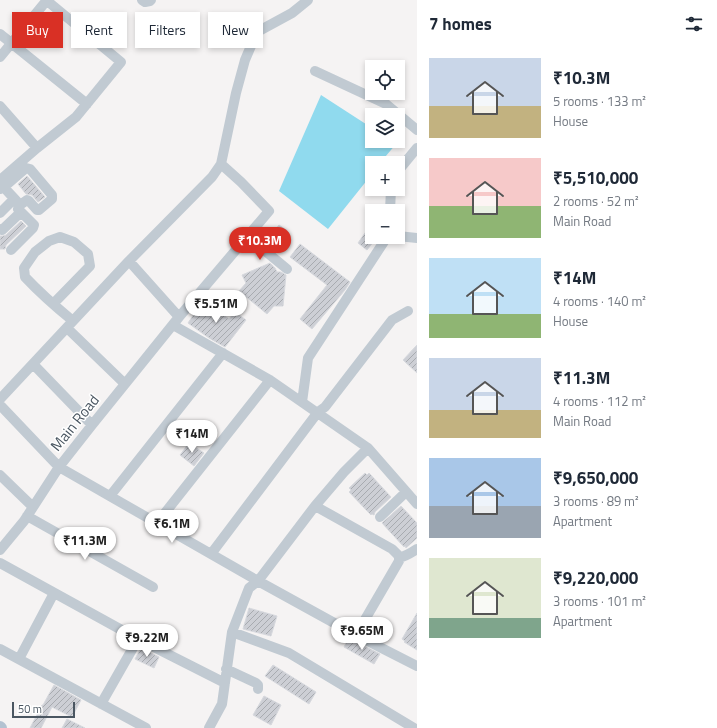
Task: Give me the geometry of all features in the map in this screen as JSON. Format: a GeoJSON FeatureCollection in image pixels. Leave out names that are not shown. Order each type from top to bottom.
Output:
{"type":"FeatureCollection","features":[{"type":"Feature","properties":{"kind":"street"},"geometry":{"type":"LineString","coordinates":[[0,57],[47,0],[121,62],[76,117],[37,148],[1,185]]}},
{"type":"Feature","properties":{"kind":"street"},"geometry":{"type":"LineString","coordinates":[[142,0],[145,2],[150,2],[151,0]]}},
{"type":"Feature","properties":{"kind":"street"},"geometry":{"type":"LineString","coordinates":[[0,399],[129,261],[212,177],[221,164],[236,92],[245,60],[256,32],[292,13],[308,0]]}},
{"type":"Feature","properties":{"kind":"street"},"geometry":{"type":"LineString","coordinates":[[0,34],[87,104]]}},
{"type":"Feature","properties":{"kind":"street"},"geometry":{"type":"LineString","coordinates":[[315,71],[386,104],[417,130]]}},
{"type":"Feature","properties":{"kind":"street"},"geometry":{"type":"LineString","coordinates":[[0,106],[37,148]]}},
{"type":"Feature","properties":{"kind":"street"},"geometry":{"type":"LineString","coordinates":[[405,163],[417,148]]}},
{"type":"Feature","properties":{"kind":"street","name":"Main Road"},"geometry":{"type":"LineString","coordinates":[[0,550],[27,516],[59,467],[92,425],[176,321],[269,212],[241,182],[221,164]]}},
{"type":"Feature","properties":{"kind":"street"},"geometry":{"type":"LineString","coordinates":[[0,213],[27,200],[37,210],[39,210],[52,199],[52,195],[30,169],[26,168],[1,185]]}},
{"type":"Feature","properties":{"kind":"street"},"geometry":{"type":"LineString","coordinates":[[1,185],[34,225],[33,228],[11,250]]}},
{"type":"Feature","properties":{"kind":"street"},"geometry":{"type":"LineString","coordinates":[[0,229],[2,230],[18,205]]}},
{"type":"Feature","properties":{"kind":"street"},"geometry":{"type":"LineString","coordinates":[[52,304],[90,266],[88,254],[74,242],[60,236],[49,241],[35,252],[24,268],[25,277],[126,384]]}},
{"type":"Feature","properties":{"kind":"street"},"geometry":{"type":"LineString","coordinates":[[247,236],[287,269]]}},
{"type":"Feature","properties":{"kind":"street"},"geometry":{"type":"LineString","coordinates":[[405,237],[417,238]]}},
{"type":"Feature","properties":{"kind":"street"},"geometry":{"type":"LineString","coordinates":[[302,402],[308,358],[382,244]]}},
{"type":"Feature","properties":{"kind":"street"},"geometry":{"type":"LineString","coordinates":[[129,261],[176,321],[223,353],[270,380],[368,448],[417,504]]}},
{"type":"Feature","properties":{"kind":"street"},"geometry":{"type":"LineString","coordinates":[[211,554],[318,412],[325,407],[392,320],[408,311]]}},
{"type":"Feature","properties":{"kind":"street"},"geometry":{"type":"LineString","coordinates":[[110,496],[223,353]]}},
{"type":"Feature","properties":{"kind":"street"},"geometry":{"type":"LineString","coordinates":[[33,364],[92,425]]}},
{"type":"Feature","properties":{"kind":"street"},"geometry":{"type":"LineString","coordinates":[[157,523],[270,380]]}},
{"type":"Feature","properties":{"kind":"street"},"geometry":{"type":"LineString","coordinates":[[0,405],[59,467],[258,582],[417,666]]}},
{"type":"Feature","properties":{"kind":"street"},"geometry":{"type":"LineString","coordinates":[[213,727],[222,704],[232,632],[249,588],[258,582],[315,506],[344,472],[368,448]]}},
{"type":"Feature","properties":{"kind":"street"},"geometry":{"type":"LineString","coordinates":[[0,475],[33,507]]}},
{"type":"Feature","properties":{"kind":"street"},"geometry":{"type":"LineString","coordinates":[[380,517],[406,492]]}},
{"type":"Feature","properties":{"kind":"street"},"geometry":{"type":"LineString","coordinates":[[315,506],[392,549],[399,556],[399,561],[356,635]]}},
{"type":"Feature","properties":{"kind":"street"},"geometry":{"type":"LineString","coordinates":[[27,516],[153,587]]}},
{"type":"Feature","properties":{"kind":"street"},"geometry":{"type":"LineString","coordinates":[[399,558],[404,557],[417,549]]}},
{"type":"Feature","properties":{"kind":"street"},"geometry":{"type":"LineString","coordinates":[[0,563],[138,639],[225,683]]}},
{"type":"Feature","properties":{"kind":"street"},"geometry":{"type":"LineString","coordinates":[[19,659],[54,593]]}},
{"type":"Feature","properties":{"kind":"street"},"geometry":{"type":"LineString","coordinates":[[232,632],[289,653],[414,728]]}},
{"type":"Feature","properties":{"kind":"street"},"geometry":{"type":"LineString","coordinates":[[102,704],[138,639]]}},
{"type":"Feature","properties":{"kind":"street"},"geometry":{"type":"LineString","coordinates":[[0,649],[146,728]]}},
{"type":"Feature","properties":{"kind":"street"},"geometry":{"type":"LineString","coordinates":[[226,669],[256,683],[258,685],[258,689]]}},
{"type":"Feature","properties":{"kind":"water"},"geometry":{"type":"Polygon","coordinates":[[[321,95],[365,123],[365,148],[393,148],[386,156],[365,156],[365,183],[328,229],[279,191],[321,95]]]}},
{"type":"Feature","properties":{"kind":"building"},"geometry":{"type":"Polygon","coordinates":[[[27,176],[45,197],[38,202],[32,195],[26,194],[18,184],[27,176]]]}},
{"type":"Feature","properties":{"kind":"building"},"geometry":{"type":"Polygon","coordinates":[[[21,221],[26,226],[6,245],[5,249],[0,249],[0,236],[6,235],[21,221]]]}},
{"type":"Feature","properties":{"kind":"building"},"geometry":{"type":"Polygon","coordinates":[[[279,225],[286,230],[277,241],[270,237],[279,225]]]}},
{"type":"Feature","properties":{"kind":"building"},"geometry":{"type":"Polygon","coordinates":[[[365,233],[365,244],[372,244],[367,250],[358,243],[365,233]]]}},
{"type":"Feature","properties":{"kind":"building"},"geometry":{"type":"Polygon","coordinates":[[[300,244],[350,282],[312,329],[300,319],[327,285],[290,257],[300,244]]]}},
{"type":"Feature","properties":{"kind":"building"},"geometry":{"type":"Polygon","coordinates":[[[270,263],[277,272],[281,272],[286,275],[283,306],[274,306],[267,314],[239,291],[246,283],[242,275],[270,263]]]}},
{"type":"Feature","properties":{"kind":"building"},"geometry":{"type":"Polygon","coordinates":[[[203,301],[229,319],[235,312],[246,320],[225,347],[188,323],[203,301]]]}},
{"type":"Feature","properties":{"kind":"building"},"geometry":{"type":"Polygon","coordinates":[[[417,345],[417,373],[403,360],[417,345]]]}},
{"type":"Feature","properties":{"kind":"building"},"geometry":{"type":"Polygon","coordinates":[[[189,443],[204,453],[194,466],[180,455],[189,443]]]}},
{"type":"Feature","properties":{"kind":"building"},"geometry":{"type":"Polygon","coordinates":[[[365,473],[367,475],[369,473],[391,497],[375,512],[374,515],[371,515],[349,492],[351,490],[349,488],[365,473]]]}},
{"type":"Feature","properties":{"kind":"building"},"geometry":{"type":"Polygon","coordinates":[[[401,506],[417,523],[417,538],[406,548],[382,523],[401,506]]]}},
{"type":"Feature","properties":{"kind":"building"},"geometry":{"type":"Polygon","coordinates":[[[249,608],[277,616],[271,636],[243,629],[249,608]]]}},
{"type":"Feature","properties":{"kind":"building"},"geometry":{"type":"Polygon","coordinates":[[[417,613],[417,650],[404,642],[405,641],[402,639],[417,613]]]}},
{"type":"Feature","properties":{"kind":"building"},"geometry":{"type":"Polygon","coordinates":[[[349,638],[380,654],[374,664],[344,647],[349,638]]]}},
{"type":"Feature","properties":{"kind":"building"},"geometry":{"type":"Polygon","coordinates":[[[141,648],[159,657],[154,668],[135,659],[141,648]]]}},
{"type":"Feature","properties":{"kind":"building"},"geometry":{"type":"Polygon","coordinates":[[[273,665],[316,692],[309,704],[265,676],[273,665]]]}},
{"type":"Feature","properties":{"kind":"building"},"geometry":{"type":"Polygon","coordinates":[[[54,685],[81,700],[72,717],[52,707],[41,728],[30,728],[42,705],[54,685]]]}},
{"type":"Feature","properties":{"kind":"building"},"geometry":{"type":"Polygon","coordinates":[[[264,696],[281,705],[271,725],[253,715],[264,696]]]}},
{"type":"Feature","properties":{"kind":"building"},"geometry":{"type":"Polygon","coordinates":[[[67,719],[85,728],[62,728],[67,719]]]}}]}
